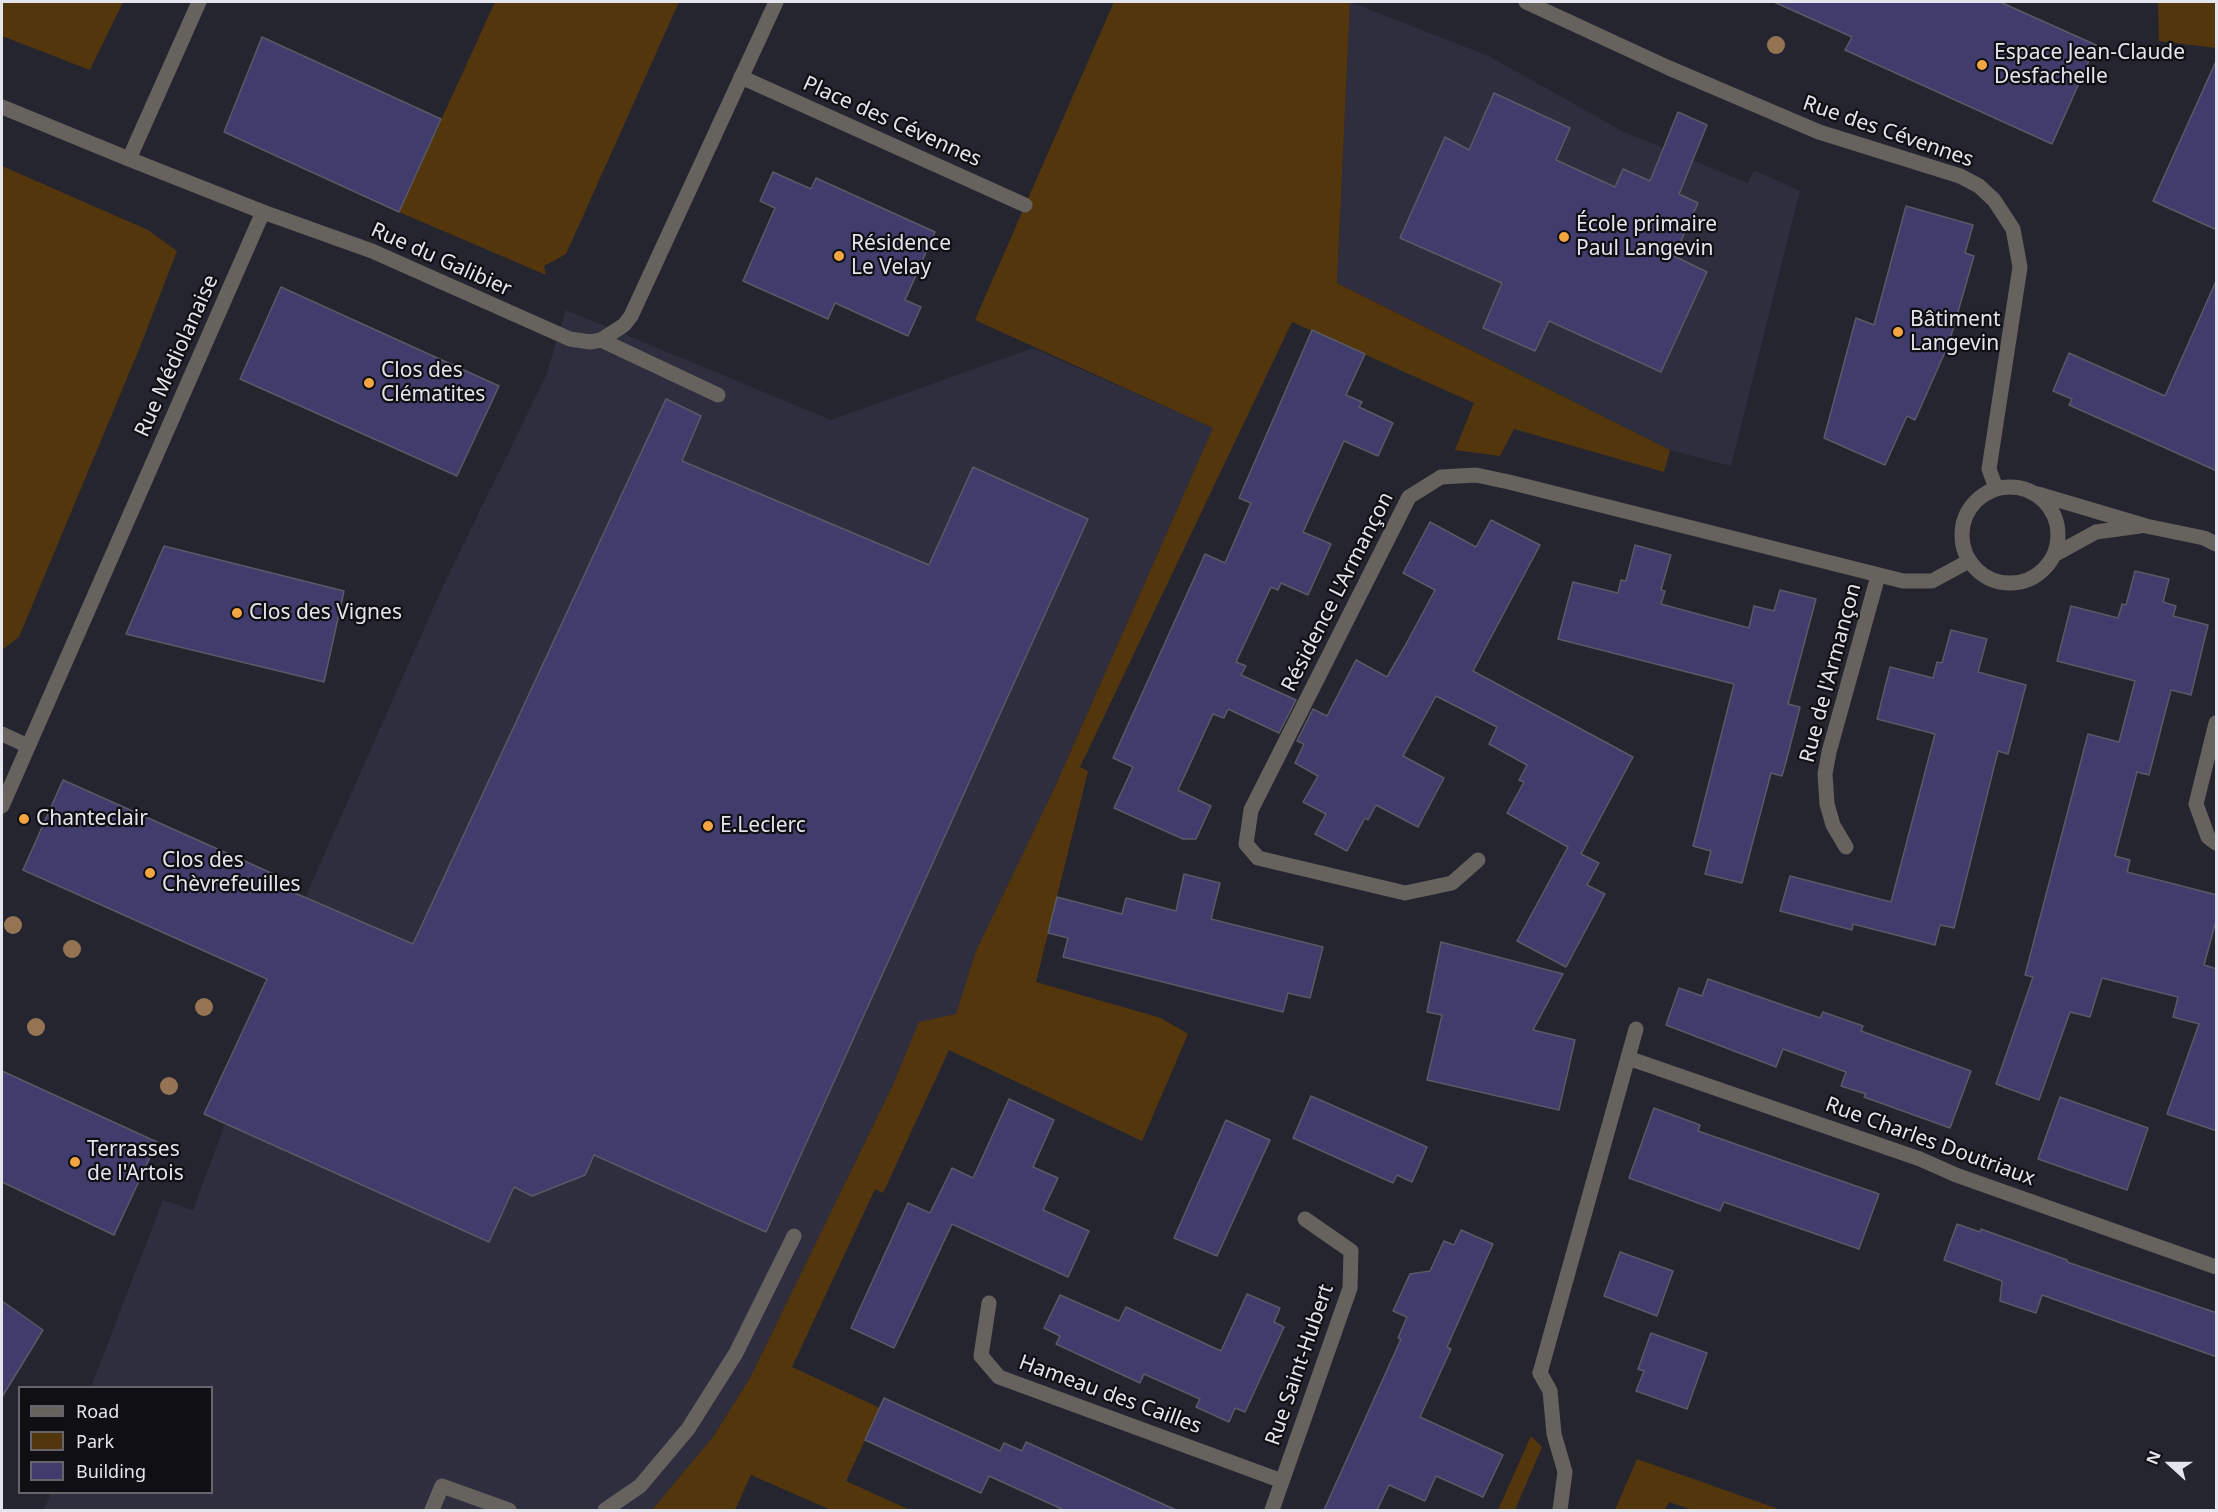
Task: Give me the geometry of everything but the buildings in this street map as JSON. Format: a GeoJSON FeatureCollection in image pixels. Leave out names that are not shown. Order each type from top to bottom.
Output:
{"type":"FeatureCollection","features":[{"type":"Feature","properties":{"kind":"street"},"geometry":{"type":"LineString","coordinates":[[129,159],[199,2]]}},
{"type":"Feature","properties":{"kind":"street"},"geometry":{"type":"LineString","coordinates":[[601,340],[624,325],[631,316],[776,2]]}},
{"type":"Feature","properties":{"kind":"street","name":"Rue des Cévennes"},"geometry":{"type":"LineString","coordinates":[[1526,2],[1801,125],[1960,176],[1978,186],[1994,200],[2013,229],[2020,267],[1989,469],[1996,488]]}},
{"type":"Feature","properties":{"kind":"street","name":"Place des Cévennes"},"geometry":{"type":"LineString","coordinates":[[741,77],[1025,205]]}},
{"type":"Feature","properties":{"kind":"street"},"geometry":{"type":"LineString","coordinates":[[2,107],[263,212]]}},
{"type":"Feature","properties":{"kind":"street","name":"Rue du Galibier"},"geometry":{"type":"LineString","coordinates":[[263,212],[372,251],[570,339],[590,342],[601,340]]}},
{"type":"Feature","properties":{"kind":"street","name":"Rue Médiolanaise"},"geometry":{"type":"LineString","coordinates":[[2,806],[263,212]]}},
{"type":"Feature","properties":{"kind":"street"},"geometry":{"type":"LineString","coordinates":[[601,340],[718,395]]}},
{"type":"Feature","properties":{"kind":"street","name":"Résidence L'Armançon"},"geometry":{"type":"LineString","coordinates":[[1478,860],[1452,883],[1405,893],[1258,858],[1246,844],[1251,810],[1408,497],[1441,477],[1476,476],[1903,581],[1932,581],[1969,561]]}},
{"type":"Feature","properties":{"kind":"street"},"geometry":{"type":"LineString","coordinates":[[2037,494],[2055,515],[2058,541],[2054,555],[2043,570],[2025,581],[2004,583],[1984,576],[1969,561],[1961,540],[1964,518],[1977,499],[1996,488],[2018,486],[2037,494],[2146,526],[2174,530],[2217,544]]}},
{"type":"Feature","properties":{"kind":"street"},"geometry":{"type":"LineString","coordinates":[[2054,555],[2096,532],[2146,526]]}},
{"type":"Feature","properties":{"kind":"street","name":"Rue de l'Armançon"},"geometry":{"type":"LineString","coordinates":[[1846,847],[1833,825],[1827,804],[1825,774],[1829,752],[1878,576]]}},
{"type":"Feature","properties":{"kind":"street"},"geometry":{"type":"LineString","coordinates":[[2217,723],[2196,804],[2208,837],[2217,843]]}},
{"type":"Feature","properties":{"kind":"street"},"geometry":{"type":"LineString","coordinates":[[2,734],[28,746]]}},
{"type":"Feature","properties":{"kind":"street"},"geometry":{"type":"LineString","coordinates":[[1560,1510],[1565,1472],[1554,1434],[1550,1391],[1540,1373],[1636,1029]]}},
{"type":"Feature","properties":{"kind":"street","name":"Rue Charles Doutriaux"},"geometry":{"type":"LineString","coordinates":[[1628,1058],[1820,1123],[2217,1267]]}},
{"type":"Feature","properties":{"kind":"street","name":"Rue Saint-Hubert"},"geometry":{"type":"LineString","coordinates":[[1272,1510],[1350,1288],[1351,1251],[1305,1219]]}},
{"type":"Feature","properties":{"kind":"street"},"geometry":{"type":"LineString","coordinates":[[605,1510],[640,1486],[688,1429],[736,1353],[794,1236]]}},
{"type":"Feature","properties":{"kind":"street","name":"Hameau des Cailles"},"geometry":{"type":"LineString","coordinates":[[989,1303],[981,1356],[999,1377],[1156,1432],[1282,1481]]}},
{"type":"Feature","properties":{"kind":"street"},"geometry":{"type":"LineString","coordinates":[[432,1510],[442,1486],[509,1510]]}},
{"type":"Feature","properties":{"kind":"shaded area","name":"École primaire Paul Langevin"},"geometry":{"type":"Polygon","coordinates":[[[1350,2],[1489,56],[1622,131],[1748,183],[1754,170],[1800,191],[1731,466],[1670,450],[1337,283],[1350,2]]]}},
{"type":"Feature","properties":{"kind":"shaded area"},"geometry":{"type":"Polygon","coordinates":[[[566,310],[831,420],[1033,348],[1213,428],[1055,787],[976,951],[956,1015],[919,1023],[892,1087],[750,1378],[713,1437],[652,1510],[44,1510],[51,1494],[213,1494],[213,1386],[91,1386],[163,1200],[193,1210],[225,1124],[204,1114],[305,898],[443,586],[546,376],[566,310]]]}},
{"type":"Feature","properties":{"kind":"green space"},"geometry":{"type":"Polygon","coordinates":[[[2,2],[123,2],[90,70],[2,36],[2,2]]]}},
{"type":"Feature","properties":{"kind":"green space"},"geometry":{"type":"Polygon","coordinates":[[[495,2],[679,2],[566,254],[544,266],[546,275],[399,212],[495,2]]]}},
{"type":"Feature","properties":{"kind":"green space"},"geometry":{"type":"Polygon","coordinates":[[[1114,2],[1350,2],[1337,283],[1670,450],[1664,472],[1514,429],[1500,456],[1455,450],[1474,403],[1292,322],[1080,767],[1088,771],[1036,982],[1161,1018],[1188,1034],[1142,1141],[949,1050],[883,1193],[875,1189],[792,1367],[880,1408],[846,1481],[910,1510],[831,1510],[751,1475],[735,1510],[652,1510],[713,1437],[750,1378],[892,1087],[919,1022],[956,1014],[976,951],[1055,787],[1213,428],[975,320],[1114,2]]]}},
{"type":"Feature","properties":{"kind":"green space"},"geometry":{"type":"Polygon","coordinates":[[[2158,2],[2216,2],[2216,48],[2159,41],[2158,2]]]}},
{"type":"Feature","properties":{"kind":"green space"},"geometry":{"type":"Polygon","coordinates":[[[2,166],[148,230],[177,251],[140,347],[19,637],[2,650],[2,166]]]}},
{"type":"Feature","properties":{"kind":"green space"},"geometry":{"type":"Polygon","coordinates":[[[1531,1436],[1542,1447],[1515,1510],[1498,1510],[1531,1436]]]}},
{"type":"Feature","properties":{"kind":"green space"},"geometry":{"type":"Polygon","coordinates":[[[1637,1459],[1781,1510],[1692,1510],[1669,1502],[1665,1510],[1615,1510],[1637,1459]]]}},
{"type":"Feature","properties":{"kind":"place","name":"Espace Jean-Claude Desfachelle"},"geometry":{"type":"Point","coordinates":[1982,65]}},
{"type":"Feature","properties":{"kind":"place","name":"École primaire Paul Langevin"},"geometry":{"type":"Point","coordinates":[1564,237]}},
{"type":"Feature","properties":{"kind":"place","name":"Résidence Le Velay"},"geometry":{"type":"Point","coordinates":[839,256]}},
{"type":"Feature","properties":{"kind":"place","name":"Bâtiment Langevin"},"geometry":{"type":"Point","coordinates":[1898,332]}},
{"type":"Feature","properties":{"kind":"place","name":"Clos des Clématites"},"geometry":{"type":"Point","coordinates":[369,383]}},
{"type":"Feature","properties":{"kind":"place","name":"Clos des Vignes"},"geometry":{"type":"Point","coordinates":[237,613]}},
{"type":"Feature","properties":{"kind":"place","name":"Chanteclair"},"geometry":{"type":"Point","coordinates":[24,819]}},
{"type":"Feature","properties":{"kind":"place","name":"E.Leclerc"},"geometry":{"type":"Point","coordinates":[708,826]}},
{"type":"Feature","properties":{"kind":"place","name":"Clos des Chèvrefeuilles"},"geometry":{"type":"Point","coordinates":[150,873]}},
{"type":"Feature","properties":{"kind":"place","name":"Terrasses de l'Artois"},"geometry":{"type":"Point","coordinates":[75,1162]}}]}
